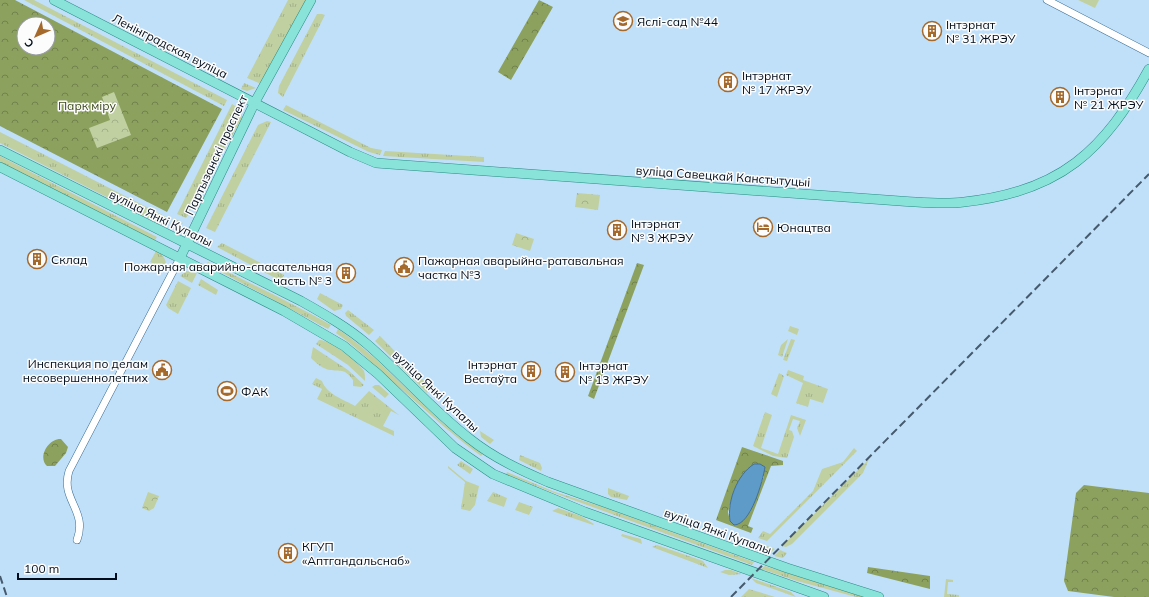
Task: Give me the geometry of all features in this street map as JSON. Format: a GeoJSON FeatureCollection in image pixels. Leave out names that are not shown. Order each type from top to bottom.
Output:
{"type":"FeatureCollection","features":[{"type":"Feature","properties":{"kind":"main road","name":"Ленінградская вуліца"},"geometry":{"type":"LineString","coordinates":[[54,0],[255,102]]}},
{"type":"Feature","properties":{"kind":"main road","name":"Партызанскі праспект"},"geometry":{"type":"LineString","coordinates":[[180,258],[255,102],[311,0]]}},
{"type":"Feature","properties":{"kind":"main road","name":"вуліца Савецкай Канстытуцыі"},"geometry":{"type":"LineString","coordinates":[[255,102],[350,152],[376,163],[900,201],[963,203],[1001,197],[1031,188],[1060,174],[1091,151],[1116,124],[1149,69]]}},
{"type":"Feature","properties":{"kind":"main road","name":"вуліца Янкі Купалы"},"geometry":{"type":"LineString","coordinates":[[0,150],[301,301],[338,322],[368,345],[443,417],[470,440],[500,460],[548,482],[760,559],[879,597]]}},
{"type":"Feature","properties":{"kind":"main road"},"geometry":{"type":"LineString","coordinates":[[0,167],[298,318],[344,346],[378,374],[456,448],[493,474],[585,512],[824,597]]}},
{"type":"Feature","properties":{"kind":"main road"},"geometry":{"type":"LineString","coordinates":[[493,474],[500,460]]}},
{"type":"Feature","properties":{"kind":"street"},"geometry":{"type":"LineString","coordinates":[[1047,0],[1149,53]]}},
{"type":"Feature","properties":{"kind":"street","name":"Партызанскі праспект"},"geometry":{"type":"LineString","coordinates":[[77,540],[80,532],[80,520],[68,491],[67,484],[69,471],[180,258]]}},
{"type":"Feature","properties":{"kind":"green space","name":"Парк міру"},"geometry":{"type":"Polygon","coordinates":[[[0,0],[15,0],[45,16],[16,16],[16,56],[56,56],[56,22],[222,109],[167,212],[0,126],[0,0]]]}},
{"type":"Feature","properties":{"kind":"green space"},"geometry":{"type":"Polygon","coordinates":[[[24,0],[34,0],[227,100],[224,106],[56,16],[24,0]]]}},
{"type":"Feature","properties":{"kind":"green space"},"geometry":{"type":"Polygon","coordinates":[[[288,0],[306,0],[261,84],[247,78],[288,0]]]}},
{"type":"Feature","properties":{"kind":"green space"},"geometry":{"type":"Polygon","coordinates":[[[539,0],[553,7],[511,80],[498,72],[539,0]]]}},
{"type":"Feature","properties":{"kind":"green space"},"geometry":{"type":"Polygon","coordinates":[[[1078,0],[1099,0],[1095,8],[1078,0]]]}},
{"type":"Feature","properties":{"kind":"green space"},"geometry":{"type":"Polygon","coordinates":[[[317,14],[325,15],[283,97],[278,93],[279,86],[317,14]]]}},
{"type":"Feature","properties":{"kind":"green space"},"geometry":{"type":"Polygon","coordinates":[[[244,83],[256,88],[247,91],[241,89],[244,83]]]}},
{"type":"Feature","properties":{"kind":"green space"},"geometry":{"type":"Polygon","coordinates":[[[114,92],[131,135],[97,148],[89,128],[110,120],[102,97],[114,92]]]}},
{"type":"Feature","properties":{"kind":"green space"},"geometry":{"type":"Polygon","coordinates":[[[232,104],[240,109],[242,118],[186,218],[177,214],[232,104]]]}},
{"type":"Feature","properties":{"kind":"green space"},"geometry":{"type":"Polygon","coordinates":[[[286,105],[371,148],[382,150],[380,155],[369,152],[283,110],[286,105]]]}},
{"type":"Feature","properties":{"kind":"green space"},"geometry":{"type":"Polygon","coordinates":[[[267,121],[271,122],[215,232],[206,228],[258,125],[267,121]]]}},
{"type":"Feature","properties":{"kind":"green space"},"geometry":{"type":"Polygon","coordinates":[[[0,132],[166,217],[162,225],[0,143],[0,132]]]}},
{"type":"Feature","properties":{"kind":"green space"},"geometry":{"type":"Polygon","coordinates":[[[385,151],[484,157],[484,162],[383,156],[385,151]]]}},
{"type":"Feature","properties":{"kind":"green space"},"geometry":{"type":"Polygon","coordinates":[[[0,156],[157,237],[154,242],[0,162],[0,156]]]}},
{"type":"Feature","properties":{"kind":"green space"},"geometry":{"type":"Polygon","coordinates":[[[577,193],[600,195],[598,210],[575,207],[577,193]]]}},
{"type":"Feature","properties":{"kind":"green space"},"geometry":{"type":"Polygon","coordinates":[[[174,218],[183,223],[179,227],[170,226],[174,218]]]}},
{"type":"Feature","properties":{"kind":"green space"},"geometry":{"type":"Polygon","coordinates":[[[516,233],[534,239],[530,251],[512,245],[516,233]]]}},
{"type":"Feature","properties":{"kind":"green space"},"geometry":{"type":"Polygon","coordinates":[[[222,243],[284,275],[281,281],[217,247],[222,243]]]}},
{"type":"Feature","properties":{"kind":"green space"},"geometry":{"type":"Polygon","coordinates":[[[156,251],[164,258],[166,263],[165,269],[150,262],[156,251]]]}},
{"type":"Feature","properties":{"kind":"green space"},"geometry":{"type":"Polygon","coordinates":[[[208,262],[285,300],[331,325],[328,329],[206,264],[208,262]]]}},
{"type":"Feature","properties":{"kind":"green space"},"geometry":{"type":"Polygon","coordinates":[[[637,263],[644,265],[594,399],[588,396],[637,263]]]}},
{"type":"Feature","properties":{"kind":"green space"},"geometry":{"type":"Polygon","coordinates":[[[186,271],[197,273],[192,283],[180,276],[186,271]]]}},
{"type":"Feature","properties":{"kind":"green space"},"geometry":{"type":"Polygon","coordinates":[[[201,279],[218,290],[216,295],[198,285],[201,279]]]}},
{"type":"Feature","properties":{"kind":"green space"},"geometry":{"type":"Polygon","coordinates":[[[178,281],[191,288],[178,314],[166,305],[178,281]]]}},
{"type":"Feature","properties":{"kind":"green space"},"geometry":{"type":"Polygon","coordinates":[[[320,293],[343,305],[341,309],[334,311],[317,299],[320,293]]]}},
{"type":"Feature","properties":{"kind":"green space"},"geometry":{"type":"Polygon","coordinates":[[[348,310],[374,330],[369,335],[346,316],[345,313],[348,310]]]}},
{"type":"Feature","properties":{"kind":"green space"},"geometry":{"type":"Polygon","coordinates":[[[790,326],[799,329],[797,335],[788,331],[790,326]]]}},
{"type":"Feature","properties":{"kind":"green space"},"geometry":{"type":"Polygon","coordinates":[[[338,329],[357,343],[393,375],[445,425],[483,454],[481,456],[444,427],[364,355],[336,333],[338,329]]]}},
{"type":"Feature","properties":{"kind":"green space"},"geometry":{"type":"Polygon","coordinates":[[[380,336],[431,388],[427,393],[375,341],[380,336]]]}},
{"type":"Feature","properties":{"kind":"green space"},"geometry":{"type":"Polygon","coordinates":[[[788,339],[782,357],[778,355],[781,345],[788,339]]]}},
{"type":"Feature","properties":{"kind":"green space"},"geometry":{"type":"Polygon","coordinates":[[[791,339],[795,340],[787,361],[783,360],[791,339]]]}},
{"type":"Feature","properties":{"kind":"green space"},"geometry":{"type":"Polygon","coordinates":[[[319,340],[330,343],[356,362],[364,371],[365,381],[348,365],[316,344],[319,340]]]}},
{"type":"Feature","properties":{"kind":"green space"},"geometry":{"type":"Polygon","coordinates":[[[313,347],[348,370],[364,385],[361,387],[353,386],[353,380],[345,372],[323,368],[311,358],[313,347]]]}},
{"type":"Feature","properties":{"kind":"green space"},"geometry":{"type":"Polygon","coordinates":[[[788,370],[804,376],[803,380],[828,389],[823,403],[810,399],[808,407],[796,403],[803,383],[786,375],[788,370]]]}},
{"type":"Feature","properties":{"kind":"green space"},"geometry":{"type":"Polygon","coordinates":[[[779,373],[784,376],[777,397],[771,394],[779,373]]]}},
{"type":"Feature","properties":{"kind":"green space"},"geometry":{"type":"Polygon","coordinates":[[[316,378],[322,381],[327,390],[355,406],[369,391],[399,415],[391,411],[383,426],[394,431],[394,436],[317,399],[322,389],[312,384],[316,378]]]}},
{"type":"Feature","properties":{"kind":"green space"},"geometry":{"type":"Polygon","coordinates":[[[379,385],[389,394],[385,398],[372,387],[379,385]]]}},
{"type":"Feature","properties":{"kind":"green space"},"geometry":{"type":"Polygon","coordinates":[[[765,412],[772,415],[761,448],[778,454],[791,415],[806,420],[800,436],[797,428],[800,421],[793,419],[789,430],[792,431],[794,437],[787,458],[773,456],[753,446],[765,412]]]}},
{"type":"Feature","properties":{"kind":"green space"},"geometry":{"type":"Polygon","coordinates":[[[480,431],[494,440],[490,444],[481,437],[480,431]]]}},
{"type":"Feature","properties":{"kind":"green space"},"geometry":{"type":"Polygon","coordinates":[[[61,439],[68,447],[66,453],[55,466],[47,466],[43,458],[46,449],[52,442],[61,439]]]}},
{"type":"Feature","properties":{"kind":"green space"},"geometry":{"type":"Polygon","coordinates":[[[742,447],[783,461],[783,465],[771,466],[748,526],[753,528],[751,533],[716,520],[742,447]],[[764,476],[734,490],[728,512],[730,521],[750,512],[764,476]]]}},
{"type":"Feature","properties":{"kind":"green space"},"geometry":{"type":"Polygon","coordinates":[[[854,448],[857,451],[767,541],[758,538],[763,531],[770,534],[813,491],[822,469],[843,462],[854,448]]]}},
{"type":"Feature","properties":{"kind":"green space"},"geometry":{"type":"Polygon","coordinates":[[[520,455],[540,463],[542,468],[541,471],[519,460],[520,455]]]}},
{"type":"Feature","properties":{"kind":"green space"},"geometry":{"type":"Polygon","coordinates":[[[869,459],[863,473],[792,544],[786,547],[782,546],[869,459]]]}},
{"type":"Feature","properties":{"kind":"green space"},"geometry":{"type":"Polygon","coordinates":[[[461,461],[473,469],[470,474],[457,465],[461,461]]]}},
{"type":"Feature","properties":{"kind":"green space"},"geometry":{"type":"Polygon","coordinates":[[[448,466],[466,481],[479,486],[475,505],[470,511],[461,509],[465,482],[448,468],[448,466]]]}},
{"type":"Feature","properties":{"kind":"green space"},"geometry":{"type":"Polygon","coordinates":[[[507,472],[555,492],[600,506],[754,562],[752,565],[554,493],[506,474],[507,472]]]}},
{"type":"Feature","properties":{"kind":"green space"},"geometry":{"type":"Polygon","coordinates":[[[1084,485],[1149,493],[1149,597],[1114,597],[1068,591],[1064,581],[1076,493],[1084,485]]]}},
{"type":"Feature","properties":{"kind":"green space"},"geometry":{"type":"Polygon","coordinates":[[[608,488],[629,496],[627,500],[611,497],[608,494],[608,488]]]}},
{"type":"Feature","properties":{"kind":"green space"},"geometry":{"type":"Polygon","coordinates":[[[148,492],[159,496],[154,508],[149,511],[142,508],[148,492]]]}},
{"type":"Feature","properties":{"kind":"green space"},"geometry":{"type":"Polygon","coordinates":[[[493,492],[507,498],[504,507],[487,501],[493,492]]]}},
{"type":"Feature","properties":{"kind":"green space"},"geometry":{"type":"Polygon","coordinates":[[[519,502],[533,507],[529,515],[515,510],[519,502]]]}},
{"type":"Feature","properties":{"kind":"green space"},"geometry":{"type":"Polygon","coordinates":[[[558,508],[581,516],[594,524],[593,525],[552,511],[558,508]]]}},
{"type":"Feature","properties":{"kind":"green space"},"geometry":{"type":"Polygon","coordinates":[[[665,509],[684,516],[683,519],[676,521],[663,513],[665,509]]]}},
{"type":"Feature","properties":{"kind":"green space"},"geometry":{"type":"Polygon","coordinates":[[[622,534],[641,539],[642,544],[621,536],[622,534]]]}},
{"type":"Feature","properties":{"kind":"green space"},"geometry":{"type":"Polygon","coordinates":[[[754,541],[775,549],[768,554],[747,545],[754,541]]]}},
{"type":"Feature","properties":{"kind":"green space"},"geometry":{"type":"Polygon","coordinates":[[[657,545],[703,561],[708,568],[652,547],[657,545]]]}},
{"type":"Feature","properties":{"kind":"green space"},"geometry":{"type":"Polygon","coordinates":[[[780,550],[787,553],[783,558],[774,556],[780,550]]]}},
{"type":"Feature","properties":{"kind":"green space"},"geometry":{"type":"Polygon","coordinates":[[[765,566],[864,597],[856,597],[797,581],[761,569],[765,566]]]}},
{"type":"Feature","properties":{"kind":"green space"},"geometry":{"type":"Polygon","coordinates":[[[868,567],[930,576],[930,589],[867,573],[868,567]]]}},
{"type":"Feature","properties":{"kind":"green space"},"geometry":{"type":"Polygon","coordinates":[[[731,570],[742,574],[729,575],[720,572],[731,570]]]}},
{"type":"Feature","properties":{"kind":"green space"},"geometry":{"type":"Polygon","coordinates":[[[751,578],[791,592],[796,597],[756,583],[751,578]]]}},
{"type":"Feature","properties":{"kind":"green space"},"geometry":{"type":"Polygon","coordinates":[[[946,579],[953,580],[953,582],[948,582],[947,594],[959,595],[959,597],[944,597],[946,579]]]}},
{"type":"Feature","properties":{"kind":"green space"},"geometry":{"type":"Polygon","coordinates":[[[749,589],[775,597],[741,597],[749,589]]]}},
{"type":"Feature","properties":{"kind":"water"},"geometry":{"type":"Polygon","coordinates":[[[754,464],[760,464],[765,467],[762,482],[751,510],[746,518],[740,523],[734,525],[730,521],[729,513],[734,489],[743,475],[754,464]]]}},
{"type":"Feature","properties":{"kind":"railway"},"geometry":{"type":"LineString","coordinates":[[731,597],[1149,174]]}},
{"type":"Feature","properties":{"kind":"railway"},"geometry":{"type":"LineString","coordinates":[[0,576],[7,597]]}},
{"type":"Feature","properties":{"kind":"place","name":"Яслі-сад №44"},"geometry":{"type":"Point","coordinates":[623,21]}},
{"type":"Feature","properties":{"kind":"place","name":"Інтэрнат № 31 ЖРЭУ"},"geometry":{"type":"Point","coordinates":[932,31]}},
{"type":"Feature","properties":{"kind":"place","name":"Інтэрнат № 17 ЖРЭУ"},"geometry":{"type":"Point","coordinates":[728,82]}},
{"type":"Feature","properties":{"kind":"place","name":"Інтэрнат № 21 ЖРЭУ"},"geometry":{"type":"Point","coordinates":[1060,97]}},
{"type":"Feature","properties":{"kind":"place","name":"Юнацтва"},"geometry":{"type":"Point","coordinates":[763,227]}},
{"type":"Feature","properties":{"kind":"place","name":"Інтэрнат № 3 ЖРЭУ"},"geometry":{"type":"Point","coordinates":[617,230]}},
{"type":"Feature","properties":{"kind":"place","name":"Склад"},"geometry":{"type":"Point","coordinates":[37,259]}},
{"type":"Feature","properties":{"kind":"place","name":"Пажарная аварыйна-ратавальная частка №3"},"geometry":{"type":"Point","coordinates":[404,267]}},
{"type":"Feature","properties":{"kind":"place","name":"Пожарная аварийно-спасательная часть № 3"},"geometry":{"type":"Point","coordinates":[346,273]}},
{"type":"Feature","properties":{"kind":"place","name":"Инспекция по делам несовершеннолетних"},"geometry":{"type":"Point","coordinates":[162,370]}},
{"type":"Feature","properties":{"kind":"place","name":"Інтэрнат Вестаўта"},"geometry":{"type":"Point","coordinates":[531,371]}},
{"type":"Feature","properties":{"kind":"place","name":"Інтэрнат № 13 ЖРЭУ"},"geometry":{"type":"Point","coordinates":[565,372]}},
{"type":"Feature","properties":{"kind":"place","name":"ФАК"},"geometry":{"type":"Point","coordinates":[227,391]}},
{"type":"Feature","properties":{"kind":"place","name":"КГУП «Аптгандальснаб»"},"geometry":{"type":"Point","coordinates":[288,553]}}]}
